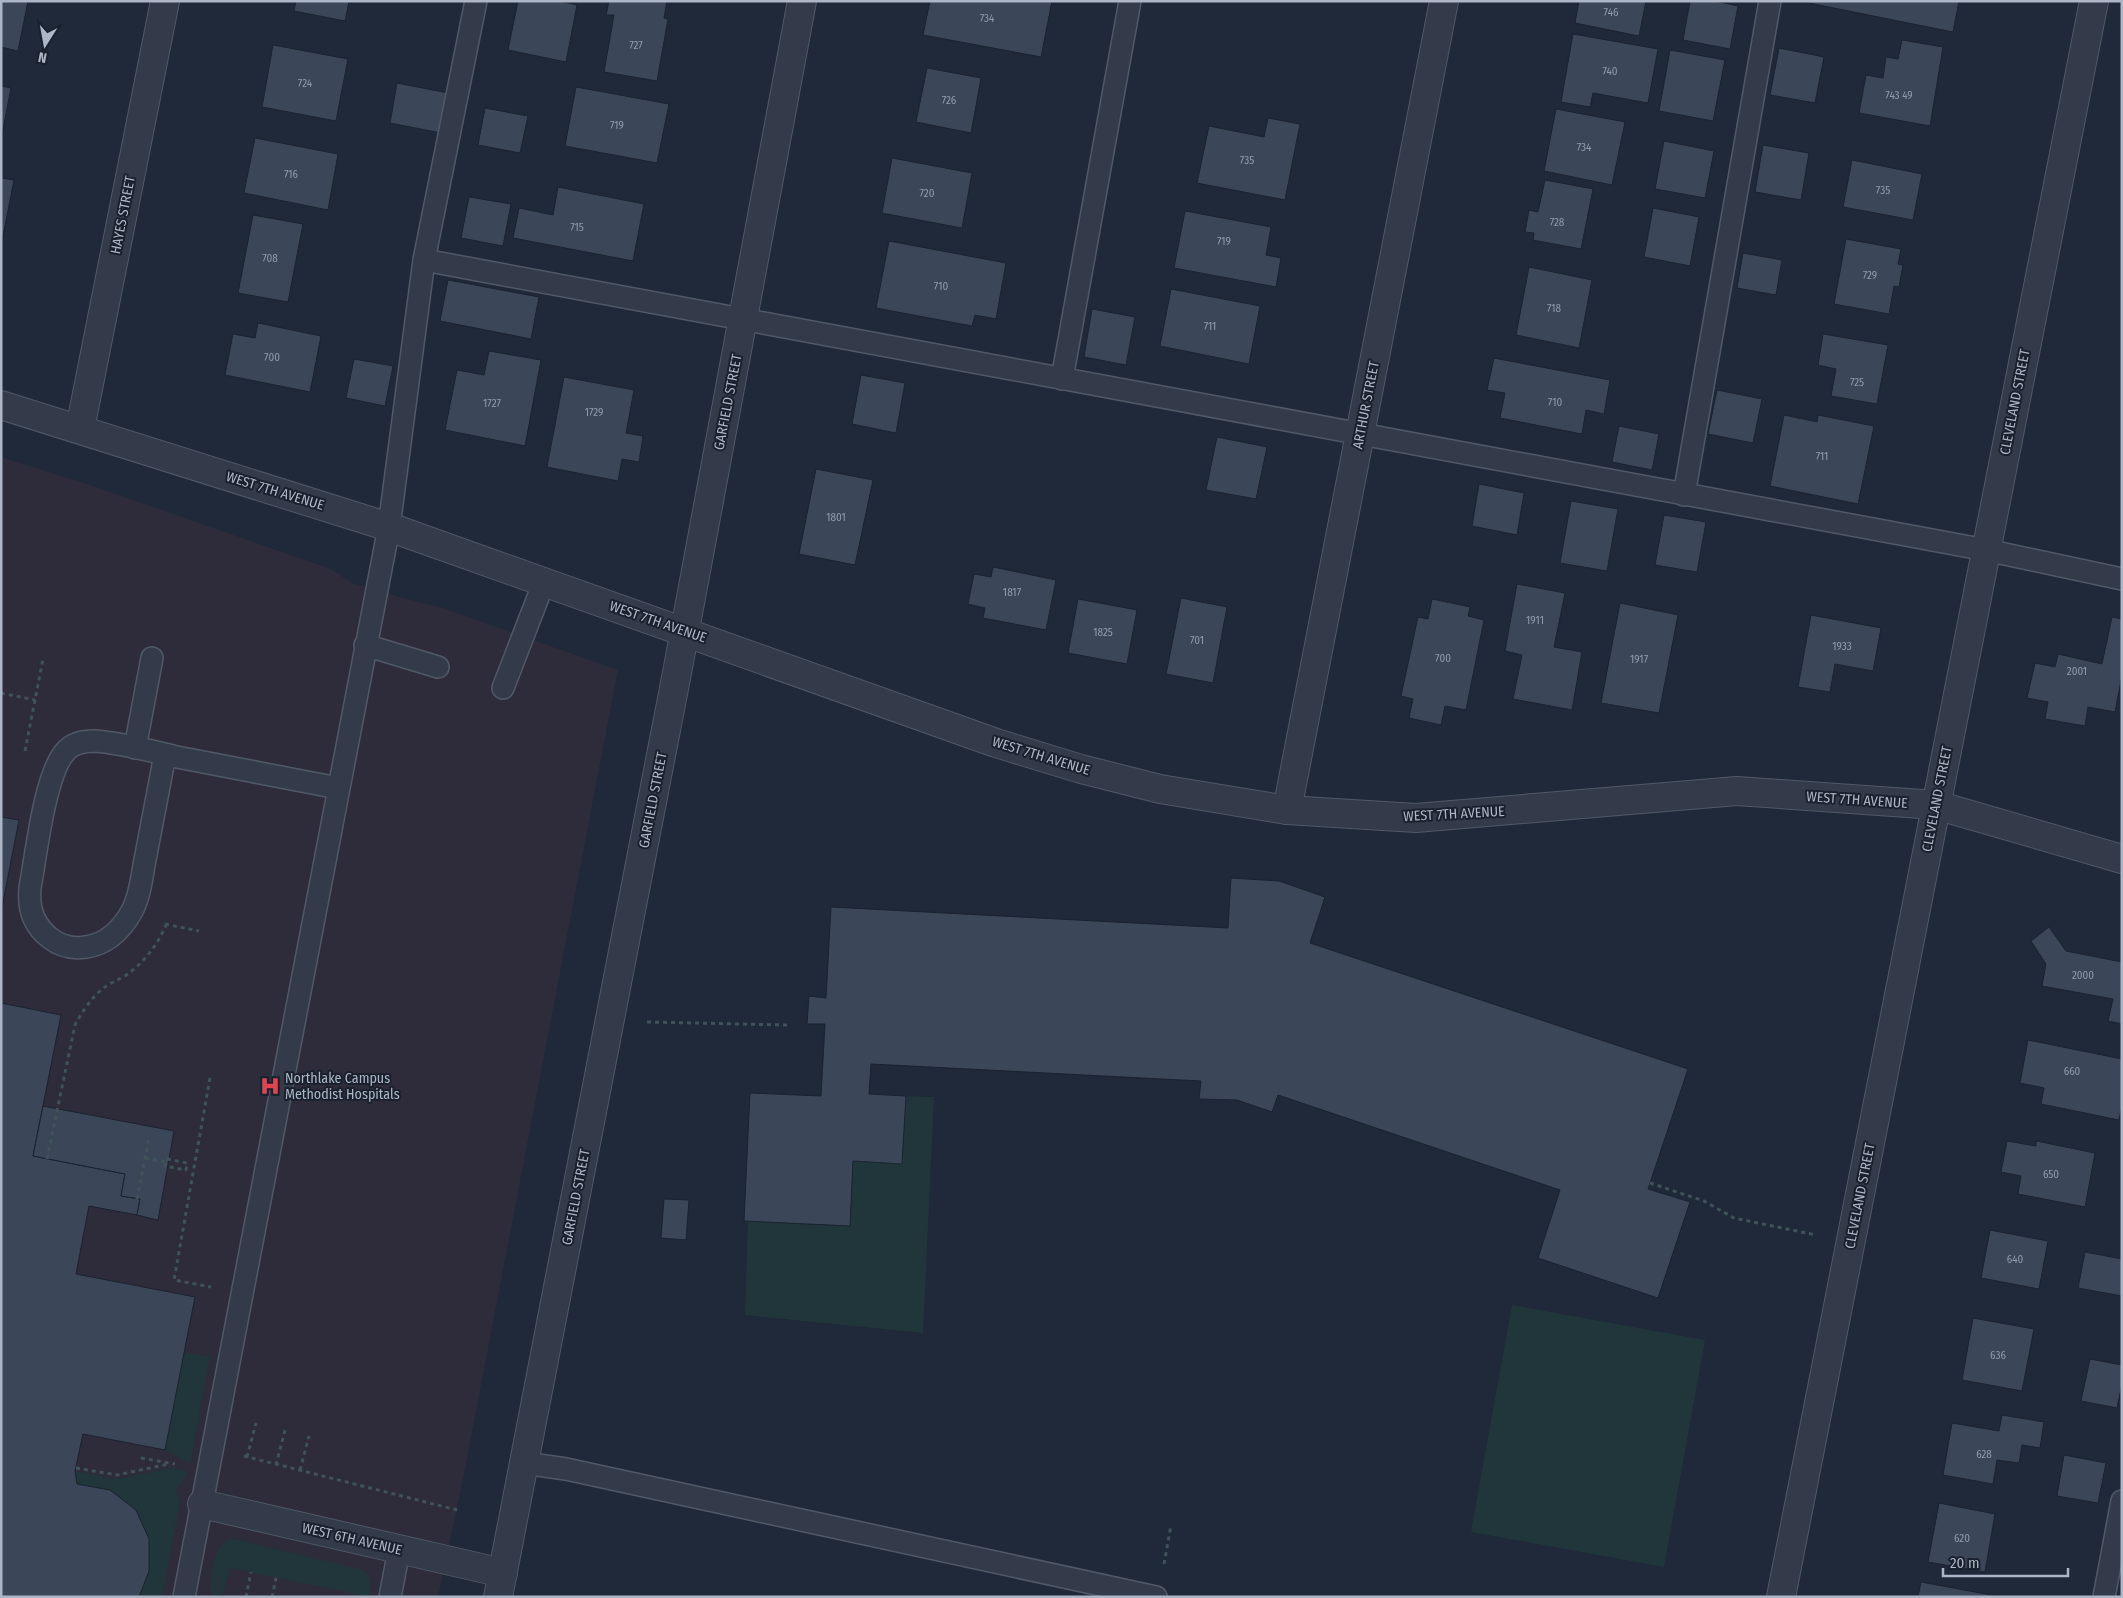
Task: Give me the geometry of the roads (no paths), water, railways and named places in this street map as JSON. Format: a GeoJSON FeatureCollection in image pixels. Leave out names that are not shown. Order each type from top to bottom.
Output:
{"type":"FeatureCollection","features":[{"type":"Feature","properties":{"kind":"street","name":"HAYES STREET"},"geometry":{"type":"LineString","coordinates":[[80,429],[165,1]]}},
{"type":"Feature","properties":{"kind":"street","name":"GARFIELD STREET"},"geometry":{"type":"LineString","coordinates":[[500,1585],[685,632],[802,1]]}},
{"type":"Feature","properties":{"kind":"street","name":"ARTHUR STREET"},"geometry":{"type":"LineString","coordinates":[[1287,810],[1444,1]]}},
{"type":"Feature","properties":{"kind":"street","name":"CLEVELAND STREET"},"geometry":{"type":"LineString","coordinates":[[1781,1597],[2094,1]]}},
{"type":"Feature","properties":{"kind":"street","name":"WEST 7TH AVENUE"},"geometry":{"type":"LineString","coordinates":[[1,405],[388,526],[931,721],[1081,769],[1160,789],[1287,810],[1416,818],[1737,791],[1936,805],[2122,859]]}},
{"type":"Feature","properties":{"kind":"street","name":"WEST 6TH AVENUE"},"geometry":{"type":"LineString","coordinates":[[202,1504],[400,1550],[500,1585]]}},
{"type":"Feature","properties":{"kind":"lane"},"geometry":{"type":"LineString","coordinates":[[184,1597],[388,526],[424,260],[476,1]]}},
{"type":"Feature","properties":{"kind":"lane"},"geometry":{"type":"LineString","coordinates":[[1062,379],[1130,1]]}},
{"type":"Feature","properties":{"kind":"lane"},"geometry":{"type":"LineString","coordinates":[[1684,495],[1770,1]]}},
{"type":"Feature","properties":{"kind":"lane"},"geometry":{"type":"LineString","coordinates":[[424,260],[1986,550],[2122,579]]}},
{"type":"Feature","properties":{"kind":"lane"},"geometry":{"type":"LineString","coordinates":[[503,688],[544,582]]}},
{"type":"Feature","properties":{"kind":"lane"},"geometry":{"type":"LineString","coordinates":[[365,645],[438,667]]}},
{"type":"Feature","properties":{"kind":"lane"},"geometry":{"type":"LineString","coordinates":[[135,748],[152,658]]}},
{"type":"Feature","properties":{"kind":"lane"},"geometry":{"type":"LineString","coordinates":[[165,754],[140,885],[132,910],[120,929],[100,943],[78,948],[63,945],[51,938],[35,923],[29,900],[53,771],[67,749],[75,744],[93,741],[135,748],[338,788]]}},
{"type":"Feature","properties":{"kind":"lane"},"geometry":{"type":"LineString","coordinates":[[524,1463],[575,1471],[1156,1597]]}},
{"type":"Feature","properties":{"kind":"lane"},"geometry":{"type":"LineString","coordinates":[[2104,1597],[2122,1501]]}},
{"type":"Feature","properties":{"kind":"lane"},"geometry":{"type":"LineString","coordinates":[[390,1597],[400,1550]]}},
{"type":"Feature","properties":{"kind":"place","name":"Northlake Campus Methodist Hospitals"},"geometry":{"type":"Point","coordinates":[270,1086]}}]}
